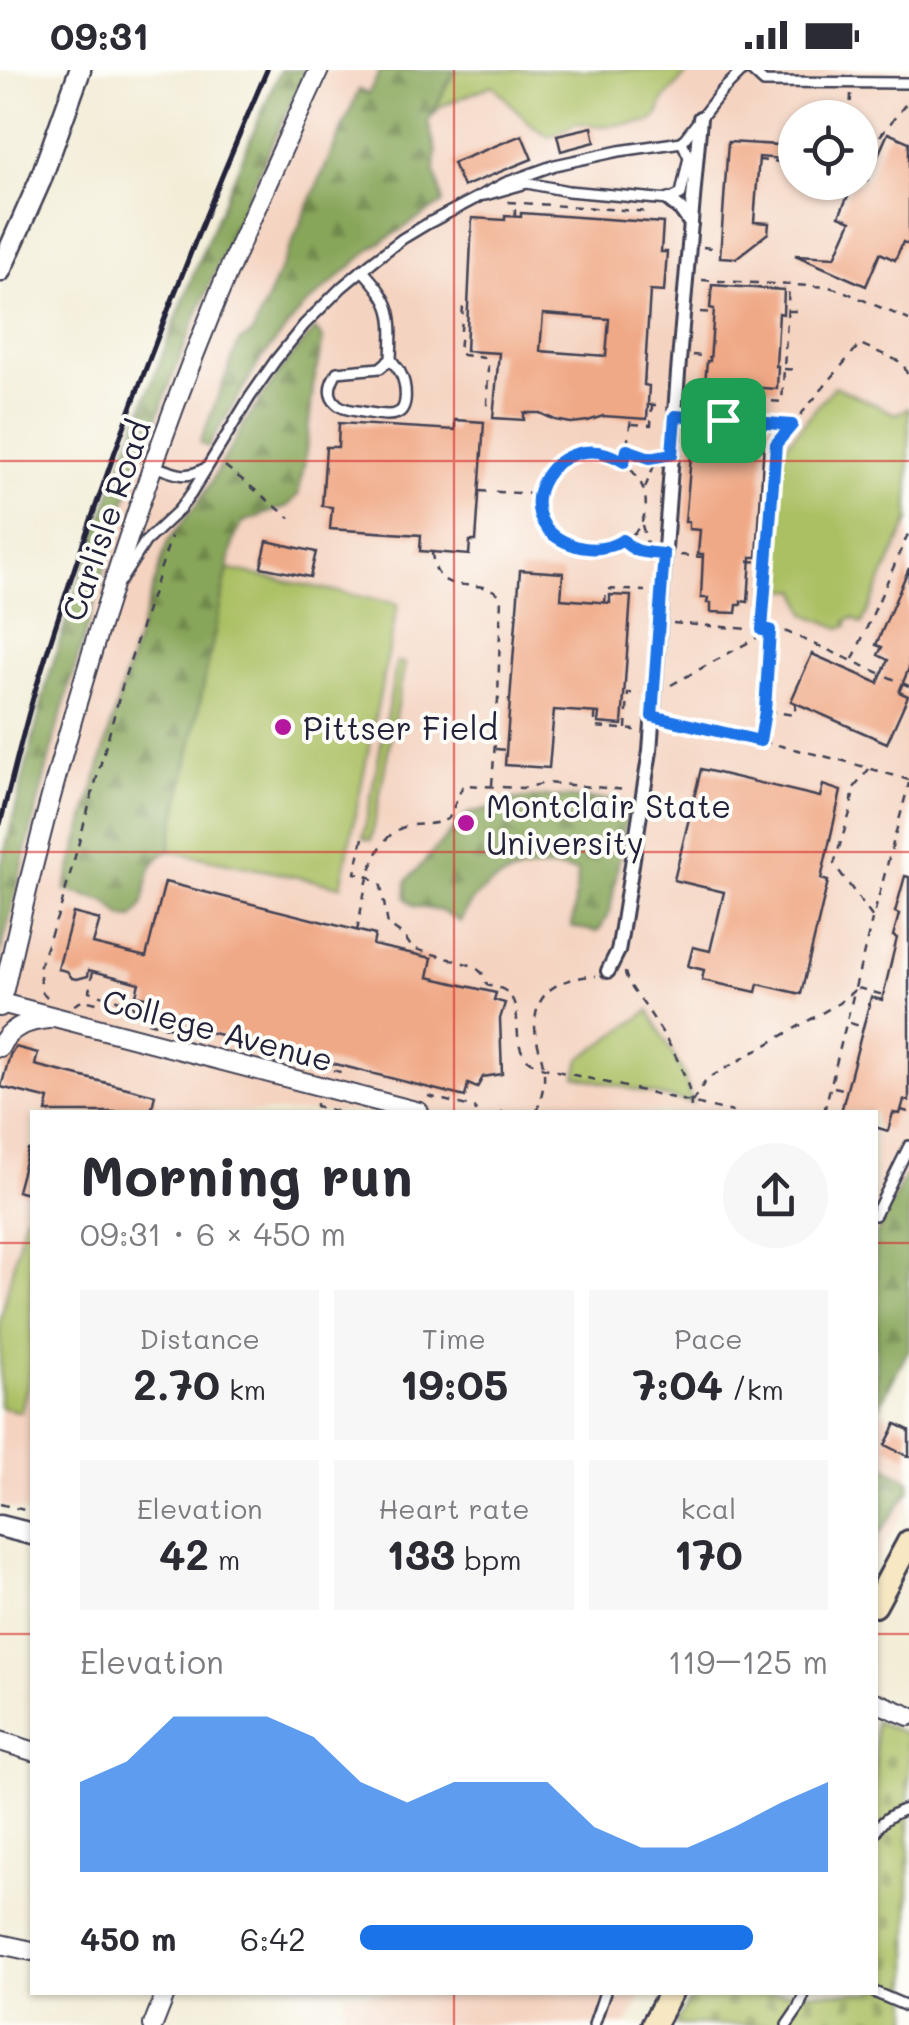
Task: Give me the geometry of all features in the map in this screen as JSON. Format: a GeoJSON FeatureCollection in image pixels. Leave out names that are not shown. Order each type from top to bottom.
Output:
{"type":"FeatureCollection","features":[{"type":"Feature","properties":{"kind":"main road"},"geometry":{"type":"LineString","coordinates":[[878,1599],[909,1542]]}},
{"type":"Feature","properties":{"kind":"main road"},"geometry":{"type":"LineString","coordinates":[[653,2025],[668,1995]]}},
{"type":"Feature","properties":{"kind":"street"},"geometry":{"type":"LineString","coordinates":[[0,271],[40,181],[80,70]]}},
{"type":"Feature","properties":{"kind":"street","name":"Carlisle Road"},"geometry":{"type":"LineString","coordinates":[[0,1005],[76,705],[154,466],[217,298],[319,70]]}},
{"type":"Feature","properties":{"kind":"street"},"geometry":{"type":"LineString","coordinates":[[608,971],[622,934],[652,732],[700,118]]}},
{"type":"Feature","properties":{"kind":"street"},"geometry":{"type":"LineString","coordinates":[[669,200],[691,224]]}},
{"type":"Feature","properties":{"kind":"street","name":"College Avenue"},"geometry":{"type":"LineString","coordinates":[[0,1005],[153,1044],[420,1103]]}},
{"type":"Feature","properties":{"kind":"street"},"geometry":{"type":"LineString","coordinates":[[0,1047],[8,1033],[29,1021],[57,1018]]}},
{"type":"Feature","properties":{"kind":"street"},"geometry":{"type":"LineString","coordinates":[[0,1526],[30,1534]]}},
{"type":"Feature","properties":{"kind":"street"},"geometry":{"type":"LineString","coordinates":[[878,1703],[909,1716]]}},
{"type":"Feature","properties":{"kind":"street"},"geometry":{"type":"LineString","coordinates":[[0,1742],[30,1750]]}},
{"type":"Feature","properties":{"kind":"street"},"geometry":{"type":"LineString","coordinates":[[0,1944],[30,1951]]}},
{"type":"Feature","properties":{"kind":"street"},"geometry":{"type":"LineString","coordinates":[[153,2025],[165,1995]]}},
{"type":"Feature","properties":{"kind":"lane"},"geometry":{"type":"LineString","coordinates":[[109,599],[145,542],[178,511],[274,361],[304,325],[362,270],[402,239],[505,183],[555,165],[682,142],[742,70]]}},
{"type":"Feature","properties":{"kind":"lane"},"geometry":{"type":"LineString","coordinates":[[751,70],[764,82],[909,82]]}},
{"type":"Feature","properties":{"kind":"lane"},"geometry":{"type":"LineString","coordinates":[[485,196],[526,182],[669,200],[681,194],[686,176],[690,157],[682,142]]}},
{"type":"Feature","properties":{"kind":"lane"},"geometry":{"type":"LineString","coordinates":[[362,270],[383,292],[390,308],[391,360],[402,375],[405,401],[396,414],[378,414],[342,408],[332,399],[330,388],[337,372],[380,368],[391,360]]}},
{"type":"Feature","properties":{"kind":"lane"},"geometry":{"type":"LineString","coordinates":[[154,466],[184,476],[207,468]]}},
{"type":"Feature","properties":{"kind":"lane"},"geometry":{"type":"LineString","coordinates":[[878,1208],[909,1146]]}},
{"type":"Feature","properties":{"kind":"lane"},"geometry":{"type":"LineString","coordinates":[[878,1827],[898,1811],[909,1808]]}},
{"type":"Feature","properties":{"kind":"lane"},"geometry":{"type":"LineString","coordinates":[[878,1994],[909,2007]]}},
{"type":"Feature","properties":{"kind":"lane"},"geometry":{"type":"LineString","coordinates":[[594,2025],[604,1995]]}},
{"type":"Feature","properties":{"kind":"lane"},"geometry":{"type":"LineString","coordinates":[[787,2025],[804,1995]]}},
{"type":"Feature","properties":{"kind":"path"},"geometry":{"type":"LineString","coordinates":[[878,138],[909,100]]}},
{"type":"Feature","properties":{"kind":"path"},"geometry":{"type":"LineString","coordinates":[[758,160],[778,162]]}},
{"type":"Feature","properties":{"kind":"path"},"geometry":{"type":"LineString","coordinates":[[514,216],[516,202]]}},
{"type":"Feature","properties":{"kind":"path"},"geometry":{"type":"LineString","coordinates":[[497,204],[516,202],[647,212]]}},
{"type":"Feature","properties":{"kind":"path"},"geometry":{"type":"LineString","coordinates":[[688,246],[721,248]]}},
{"type":"Feature","properties":{"kind":"path"},"geometry":{"type":"LineString","coordinates":[[686,279],[828,287],[909,320]]}},
{"type":"Feature","properties":{"kind":"path"},"geometry":{"type":"LineString","coordinates":[[724,398],[782,402],[790,285]]}},
{"type":"Feature","properties":{"kind":"path"},"geometry":{"type":"LineString","coordinates":[[463,307],[458,352],[484,358],[488,363],[487,407],[494,407]]}},
{"type":"Feature","properties":{"kind":"path"},"geometry":{"type":"LineString","coordinates":[[788,311],[800,311]]}},
{"type":"Feature","properties":{"kind":"path"},"geometry":{"type":"LineString","coordinates":[[779,319],[787,320]]}},
{"type":"Feature","properties":{"kind":"path"},"geometry":{"type":"LineString","coordinates":[[777,340],[786,340]]}},
{"type":"Feature","properties":{"kind":"path"},"geometry":{"type":"LineString","coordinates":[[762,630],[776,444],[860,344],[903,363],[909,379]]}},
{"type":"Feature","properties":{"kind":"path"},"geometry":{"type":"LineString","coordinates":[[776,361],[785,362]]}},
{"type":"Feature","properties":{"kind":"path"},"geometry":{"type":"LineString","coordinates":[[784,369],[797,370]]}},
{"type":"Feature","properties":{"kind":"path"},"geometry":{"type":"LineString","coordinates":[[723,420],[725,385]]}},
{"type":"Feature","properties":{"kind":"path"},"geometry":{"type":"LineString","coordinates":[[624,462],[630,421],[651,425],[652,405]]}},
{"type":"Feature","properties":{"kind":"path"},"geometry":{"type":"LineString","coordinates":[[675,416],[792,425]]}},
{"type":"Feature","properties":{"kind":"path"},"geometry":{"type":"LineString","coordinates":[[713,419],[712,434],[716,434]]}},
{"type":"Feature","properties":{"kind":"path"},"geometry":{"type":"LineString","coordinates":[[738,435],[758,436],[792,425]]}},
{"type":"Feature","properties":{"kind":"path"},"geometry":{"type":"LineString","coordinates":[[627,450],[658,458],[644,489],[642,522],[649,552]]}},
{"type":"Feature","properties":{"kind":"path"},"geometry":{"type":"LineString","coordinates":[[642,522],[623,540],[591,549],[550,533],[540,510],[539,494],[545,476],[565,457],[588,452],[624,462],[644,489]]}},
{"type":"Feature","properties":{"kind":"path"},"geometry":{"type":"LineString","coordinates":[[222,464],[290,518]]}},
{"type":"Feature","properties":{"kind":"path"},"geometry":{"type":"LineString","coordinates":[[480,492],[539,494]]}},
{"type":"Feature","properties":{"kind":"path"},"geometry":{"type":"LineString","coordinates":[[49,998],[42,992],[40,969],[130,658],[175,531]]}},
{"type":"Feature","properties":{"kind":"path"},"geometry":{"type":"LineString","coordinates":[[852,660],[909,532]]}},
{"type":"Feature","properties":{"kind":"path"},"geometry":{"type":"LineString","coordinates":[[623,540],[630,548],[703,557]]}},
{"type":"Feature","properties":{"kind":"path"},"geometry":{"type":"LineString","coordinates":[[432,552],[433,567],[439,576],[450,583],[492,587],[501,596],[492,786]]}},
{"type":"Feature","properties":{"kind":"path"},"geometry":{"type":"LineString","coordinates":[[748,561],[767,562]]}},
{"type":"Feature","properties":{"kind":"path"},"geometry":{"type":"LineString","coordinates":[[605,603],[606,589],[651,592]]}},
{"type":"Feature","properties":{"kind":"path"},"geometry":{"type":"LineString","coordinates":[[658,622],[787,632],[909,686]]}},
{"type":"Feature","properties":{"kind":"path"},"geometry":{"type":"LineString","coordinates":[[626,730],[628,694],[653,695],[770,630]]}},
{"type":"Feature","properties":{"kind":"path"},"geometry":{"type":"LineString","coordinates":[[760,741],[770,630]]}},
{"type":"Feature","properties":{"kind":"path"},"geometry":{"type":"LineString","coordinates":[[498,699],[510,700]]}},
{"type":"Feature","properties":{"kind":"path"},"geometry":{"type":"LineString","coordinates":[[765,711],[794,715],[796,704]]}},
{"type":"Feature","properties":{"kind":"path"},"geometry":{"type":"LineString","coordinates":[[595,713],[595,727],[652,732]]}},
{"type":"Feature","properties":{"kind":"path"},"geometry":{"type":"LineString","coordinates":[[652,716],[909,781],[825,1110]]}},
{"type":"Feature","properties":{"kind":"path"},"geometry":{"type":"LineString","coordinates":[[494,749],[506,750]]}},
{"type":"Feature","properties":{"kind":"path"},"geometry":{"type":"LineString","coordinates":[[868,769],[854,788],[834,864],[872,918]]}},
{"type":"Feature","properties":{"kind":"path"},"geometry":{"type":"LineString","coordinates":[[356,931],[384,840],[395,831],[420,824],[433,826],[450,818],[463,785],[522,788],[547,783],[645,792]]}},
{"type":"Feature","properties":{"kind":"path"},"geometry":{"type":"LineString","coordinates":[[363,838],[355,874],[370,877],[382,886],[388,924],[412,948],[474,966],[487,985],[504,990],[516,1010],[516,1033],[529,1062],[724,1110]]}},
{"type":"Feature","properties":{"kind":"path"},"geometry":{"type":"LineString","coordinates":[[623,960],[626,978],[683,1073],[692,1103]]}},
{"type":"Feature","properties":{"kind":"path"},"geometry":{"type":"LineString","coordinates":[[94,971],[89,991],[132,1005],[136,1013]]}},
{"type":"Feature","properties":{"kind":"path"},"geometry":{"type":"LineString","coordinates":[[537,1110],[544,1081],[535,1023],[538,1005],[562,981],[602,976],[608,971]]}},
{"type":"Feature","properties":{"kind":"path"},"geometry":{"type":"LineString","coordinates":[[857,988],[888,996]]}},
{"type":"Feature","properties":{"kind":"path"},"geometry":{"type":"LineString","coordinates":[[690,1110],[708,1079],[839,1003],[857,988]]}},
{"type":"Feature","properties":{"kind":"path"},"geometry":{"type":"LineString","coordinates":[[74,1005],[84,1000],[141,1014],[148,1022],[216,1040]]}},
{"type":"Feature","properties":{"kind":"path"},"geometry":{"type":"LineString","coordinates":[[848,1022],[863,1026]]}},
{"type":"Feature","properties":{"kind":"path"},"geometry":{"type":"LineString","coordinates":[[234,1045],[354,1076]]}},
{"type":"Feature","properties":{"kind":"path"},"geometry":{"type":"LineString","coordinates":[[831,1086],[847,1090]]}},
{"type":"Feature","properties":{"kind":"path"},"geometry":{"type":"LineString","coordinates":[[420,1103],[476,1110]]}},
{"type":"Feature","properties":{"kind":"path"},"geometry":{"type":"LineString","coordinates":[[902,1110],[909,1112]]}},
{"type":"Feature","properties":{"kind":"path"},"geometry":{"type":"LineString","coordinates":[[0,1504],[30,1512]]}},
{"type":"Feature","properties":{"kind":"shaded area","name":"Montclair State University"},"geometry":{"type":"Polygon","coordinates":[[[293,70],[909,70],[909,1256],[878,1315],[878,1110],[30,1110],[30,1514],[0,1505],[0,909],[92,583],[293,70]]]}},
{"type":"Feature","properties":{"kind":"shaded area"},"geometry":{"type":"Polygon","coordinates":[[[878,1410],[909,1425],[909,1503],[878,1558],[878,1410]]]}},
{"type":"Feature","properties":{"kind":"shaded area"},"geometry":{"type":"Polygon","coordinates":[[[345,1995],[642,1995],[627,2025],[338,2025],[345,1995]]]}},
{"type":"Feature","properties":{"kind":"green space"},"geometry":{"type":"Polygon","coordinates":[[[280,70],[306,70],[192,327],[125,501],[56,732],[0,956],[0,870],[48,679],[72,602],[198,262],[280,70]]]}},
{"type":"Feature","properties":{"kind":"green space"},"geometry":{"type":"Polygon","coordinates":[[[381,70],[456,70],[428,121],[443,203],[372,248],[303,308],[261,359],[208,447],[200,443],[239,342],[252,334],[359,90],[368,94],[381,70]]]}},
{"type":"Feature","properties":{"kind":"green space"},"geometry":{"type":"Polygon","coordinates":[[[456,70],[690,70],[650,122],[602,126],[577,123],[549,137],[527,121],[493,85],[441,106],[428,121],[456,70]]]}},
{"type":"Feature","properties":{"kind":"green space"},"geometry":{"type":"Polygon","coordinates":[[[315,329],[323,339],[298,495],[288,506],[243,522],[234,539],[169,851],[159,857],[149,873],[140,910],[133,918],[122,917],[107,902],[65,890],[125,676],[168,541],[203,496],[247,419],[315,329]]]}},
{"type":"Feature","properties":{"kind":"green space"},"geometry":{"type":"Polygon","coordinates":[[[834,386],[896,414],[909,408],[909,520],[862,624],[853,618],[840,628],[806,614],[798,591],[770,588],[780,452],[834,386]]]}},
{"type":"Feature","properties":{"kind":"green space","name":"Pittser Field"},"geometry":{"type":"Polygon","coordinates":[[[226,569],[398,604],[341,886],[169,851],[226,569]]]}},
{"type":"Feature","properties":{"kind":"green space"},"geometry":{"type":"Polygon","coordinates":[[[397,662],[405,663],[371,840],[363,838],[397,662]]]}},
{"type":"Feature","properties":{"kind":"green space"},"geometry":{"type":"Polygon","coordinates":[[[546,797],[617,800],[626,805],[610,911],[598,932],[572,927],[578,872],[564,869],[521,871],[495,882],[472,901],[460,922],[441,911],[414,906],[406,898],[406,882],[467,814],[508,801],[546,797]]]}},
{"type":"Feature","properties":{"kind":"green space"},"geometry":{"type":"Polygon","coordinates":[[[649,1011],[683,1073],[692,1103],[576,1076],[580,1059],[649,1011]]]}},
{"type":"Feature","properties":{"kind":"green space"},"geometry":{"type":"Polygon","coordinates":[[[909,1168],[909,1349],[878,1408],[878,1231],[909,1168]]]}},
{"type":"Feature","properties":{"kind":"green space"},"geometry":{"type":"Polygon","coordinates":[[[25,1215],[30,1216],[30,1374],[21,1412],[0,1407],[0,1322],[25,1215]]]}},
{"type":"Feature","properties":{"kind":"green space"},"geometry":{"type":"Polygon","coordinates":[[[878,1462],[909,1481],[909,1491],[878,1536],[878,1462]]]}},
{"type":"Feature","properties":{"kind":"green space"},"geometry":{"type":"Polygon","coordinates":[[[878,1722],[909,1735],[909,2025],[675,2025],[692,1995],[878,1995],[878,1722]]]}},
{"type":"Feature","properties":{"kind":"building"},"geometry":{"type":"Polygon","coordinates":[[[592,127],[595,142],[561,151],[557,135],[592,127]]]}},
{"type":"Feature","properties":{"kind":"building"},"geometry":{"type":"Polygon","coordinates":[[[888,133],[909,142],[909,245],[903,242],[895,260],[880,253],[866,286],[795,255],[835,257],[851,221],[839,216],[846,200],[878,200],[878,155],[888,133]]]}},
{"type":"Feature","properties":{"kind":"building"},"geometry":{"type":"Polygon","coordinates":[[[522,135],[532,159],[463,187],[453,163],[522,135]]]}},
{"type":"Feature","properties":{"kind":"building"},"geometry":{"type":"Polygon","coordinates":[[[728,142],[778,145],[778,159],[759,157],[754,222],[769,223],[768,233],[736,258],[720,257],[728,142]]]}},
{"type":"Feature","properties":{"kind":"building"},"geometry":{"type":"Polygon","coordinates":[[[521,213],[663,223],[661,252],[667,252],[664,292],[650,291],[644,385],[649,386],[647,419],[603,416],[571,423],[540,413],[524,413],[524,420],[493,418],[499,353],[466,351],[472,218],[521,217],[521,213]],[[543,314],[540,351],[606,356],[609,319],[543,314]]]}},
{"type":"Feature","properties":{"kind":"building"},"geometry":{"type":"Polygon","coordinates":[[[712,285],[784,290],[783,314],[779,313],[777,389],[705,384],[714,309],[710,308],[712,285]]]}},
{"type":"Feature","properties":{"kind":"building"},"geometry":{"type":"Polygon","coordinates":[[[455,420],[484,422],[476,541],[470,541],[469,555],[420,551],[421,535],[330,529],[332,507],[322,506],[326,447],[338,447],[339,423],[455,430],[455,420]]]}},
{"type":"Feature","properties":{"kind":"building"},"geometry":{"type":"Polygon","coordinates":[[[694,424],[709,425],[709,430],[738,432],[737,439],[764,441],[757,557],[751,557],[748,602],[741,601],[736,613],[711,612],[708,598],[701,598],[700,530],[689,529],[689,522],[685,522],[694,424]]]}},
{"type":"Feature","properties":{"kind":"building"},"geometry":{"type":"Polygon","coordinates":[[[267,541],[316,552],[310,577],[261,567],[267,541]]]}},
{"type":"Feature","properties":{"kind":"building"},"geometry":{"type":"Polygon","coordinates":[[[909,568],[909,668],[899,692],[908,696],[887,743],[791,701],[812,654],[878,683],[888,660],[878,655],[882,647],[876,645],[909,568]]]}},
{"type":"Feature","properties":{"kind":"building"},"geometry":{"type":"Polygon","coordinates":[[[520,570],[563,573],[561,599],[610,603],[610,595],[631,596],[622,725],[598,723],[599,713],[554,710],[549,768],[505,765],[520,570]]]}},
{"type":"Feature","properties":{"kind":"building"},"geometry":{"type":"Polygon","coordinates":[[[701,769],[820,797],[823,785],[841,791],[821,879],[828,881],[801,994],[758,984],[756,992],[702,980],[704,970],[688,966],[693,947],[710,951],[724,892],[674,880],[701,769]]]}},
{"type":"Feature","properties":{"kind":"building"},"geometry":{"type":"Polygon","coordinates":[[[905,876],[909,877],[909,1101],[904,1100],[900,1114],[893,1113],[888,1131],[878,1128],[878,1110],[842,1110],[871,997],[882,1000],[897,938],[893,936],[899,914],[895,912],[905,876]]]}},
{"type":"Feature","properties":{"kind":"building"},"geometry":{"type":"Polygon","coordinates":[[[165,882],[375,935],[373,945],[432,958],[428,977],[496,993],[494,1000],[505,1003],[500,1019],[502,1074],[483,1077],[477,1088],[468,1084],[465,1097],[146,1016],[150,998],[136,995],[139,983],[89,970],[88,976],[77,979],[58,969],[73,913],[100,920],[93,944],[146,957],[165,882]]]}},
{"type":"Feature","properties":{"kind":"building"},"geometry":{"type":"Polygon","coordinates":[[[15,1047],[38,1053],[35,1065],[155,1095],[151,1110],[46,1110],[49,1099],[1,1087],[15,1047]]]}},
{"type":"Feature","properties":{"kind":"building"},"geometry":{"type":"Polygon","coordinates":[[[28,1150],[30,1150],[30,1194],[17,1191],[28,1150]]]}},
{"type":"Feature","properties":{"kind":"building"},"geometry":{"type":"Polygon","coordinates":[[[896,1424],[909,1430],[909,1457],[885,1445],[896,1424]]]}},
{"type":"Feature","properties":{"kind":"railway"},"geometry":{"type":"LineString","coordinates":[[0,824],[35,691],[114,455],[172,300],[267,70]]}},
{"type":"Feature","properties":{"kind":"place","name":"Pittser Field"},"geometry":{"type":"Point","coordinates":[283,727]}},
{"type":"Feature","properties":{"kind":"place","name":"Montclair State University"},"geometry":{"type":"Point","coordinates":[466,823]}},
{"type":"Feature","properties":{"kind":"route"},"geometry":{"type":"LineString","coordinates":[[675,416],[723,420],[792,425],[776,444],[762,630],[770,630],[760,741],[652,716],[664,554],[636,551],[623,540],[607,547],[577,547],[550,533],[538,500],[545,476],[565,457],[602,453],[624,462],[627,450],[658,458],[672,454],[675,416]]}}]}
